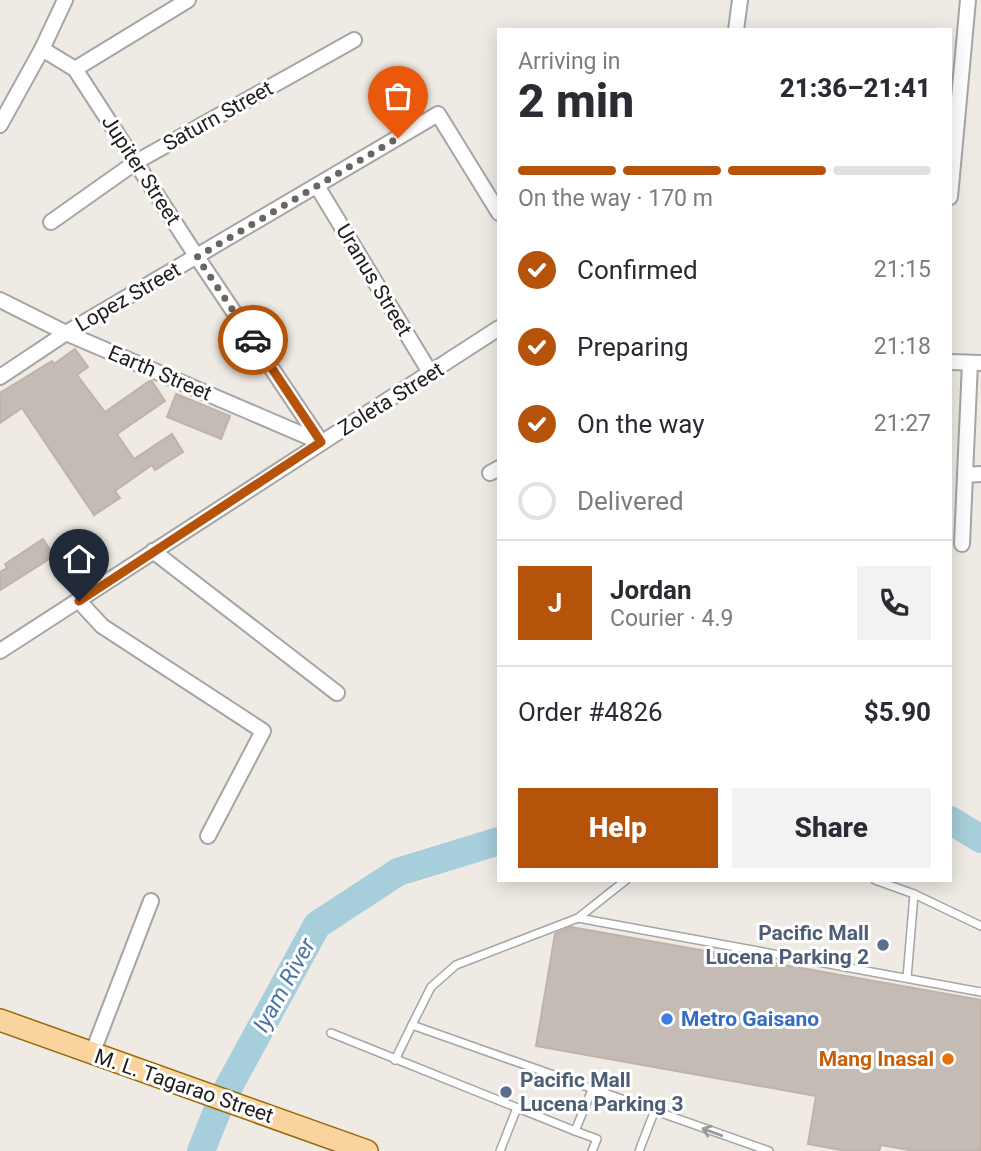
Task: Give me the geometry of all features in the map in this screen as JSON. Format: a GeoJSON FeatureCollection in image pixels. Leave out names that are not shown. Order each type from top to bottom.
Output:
{"type":"FeatureCollection","features":[{"type":"Feature","properties":{"kind":"main road","name":"M. L. Tagarao Street"},"geometry":{"type":"LineString","coordinates":[[0,1020],[368,1151]]}},
{"type":"Feature","properties":{"kind":"street"},"geometry":{"type":"LineString","coordinates":[[0,125],[42,49],[65,0]]}},
{"type":"Feature","properties":{"kind":"street"},"geometry":{"type":"LineString","coordinates":[[75,69],[188,0]]}},
{"type":"Feature","properties":{"kind":"street"},"geometry":{"type":"LineString","coordinates":[[736,28],[740,0]]}},
{"type":"Feature","properties":{"kind":"street"},"geometry":{"type":"LineString","coordinates":[[952,175],[968,0]]}},
{"type":"Feature","properties":{"kind":"street","name":"Saturn Street"},"geometry":{"type":"LineString","coordinates":[[51,222],[136,162],[354,40]]}},
{"type":"Feature","properties":{"kind":"street","name":"Jupiter Street"},"geometry":{"type":"LineString","coordinates":[[42,49],[75,69],[321,442]]}},
{"type":"Feature","properties":{"kind":"street","name":"Lopez Street"},"geometry":{"type":"LineString","coordinates":[[0,377],[66,333],[438,114],[497,210]]}},
{"type":"Feature","properties":{"kind":"street","name":"Uranus Street"},"geometry":{"type":"LineString","coordinates":[[317,186],[431,374]]}},
{"type":"Feature","properties":{"kind":"street","name":"Earth Street"},"geometry":{"type":"LineString","coordinates":[[0,300],[66,333],[321,442]]}},
{"type":"Feature","properties":{"kind":"street","name":"Zoleta Street"},"geometry":{"type":"LineString","coordinates":[[0,651],[497,329]]}},
{"type":"Feature","properties":{"kind":"street"},"geometry":{"type":"LineString","coordinates":[[952,362],[976,363],[965,475],[962,544]]}},
{"type":"Feature","properties":{"kind":"street"},"geometry":{"type":"LineString","coordinates":[[965,475],[981,474]]}},
{"type":"Feature","properties":{"kind":"street"},"geometry":{"type":"LineString","coordinates":[[153,551],[337,693]]}},
{"type":"Feature","properties":{"kind":"street"},"geometry":{"type":"LineString","coordinates":[[79,601],[102,626],[262,731],[208,836]]}},
{"type":"Feature","properties":{"kind":"street"},"geometry":{"type":"LineString","coordinates":[[92,1054],[151,901]]}},
{"type":"Feature","properties":{"kind":"lane"},"geometry":{"type":"LineString","coordinates":[[395,1060],[431,986],[456,965],[578,918],[623,882]]}},
{"type":"Feature","properties":{"kind":"lane"},"geometry":{"type":"LineString","coordinates":[[881,882],[914,894],[981,926]]}},
{"type":"Feature","properties":{"kind":"lane"},"geometry":{"type":"LineString","coordinates":[[907,978],[914,894]]}},
{"type":"Feature","properties":{"kind":"lane"},"geometry":{"type":"LineString","coordinates":[[578,918],[981,992]]}},
{"type":"Feature","properties":{"kind":"lane"},"geometry":{"type":"LineString","coordinates":[[412,1025],[769,1151]]}},
{"type":"Feature","properties":{"kind":"lane"},"geometry":{"type":"LineString","coordinates":[[331,1033],[597,1139],[592,1151]]}},
{"type":"Feature","properties":{"kind":"lane"},"geometry":{"type":"LineString","coordinates":[[575,1131],[592,1090]]}},
{"type":"Feature","properties":{"kind":"lane"},"geometry":{"type":"LineString","coordinates":[[500,1151],[517,1108]]}},
{"type":"Feature","properties":{"kind":"lane"},"geometry":{"type":"LineString","coordinates":[[639,1151],[655,1110]]}},
{"type":"Feature","properties":{"kind":"building"},"geometry":{"type":"Polygon","coordinates":[[[75,349],[88,367],[77,375],[105,412],[151,380],[165,401],[117,434],[134,459],[172,434],[183,452],[155,470],[152,465],[115,491],[120,498],[94,515],[22,408],[0,423],[0,393],[52,361],[54,364],[75,349]]]}},
{"type":"Feature","properties":{"kind":"building"},"geometry":{"type":"Polygon","coordinates":[[[176,394],[230,416],[221,439],[167,417],[176,394]]]}},
{"type":"Feature","properties":{"kind":"building"},"geometry":{"type":"Polygon","coordinates":[[[43,539],[54,556],[0,590],[0,572],[7,568],[5,564],[43,539]]]}},
{"type":"Feature","properties":{"kind":"building"},"geometry":{"type":"Polygon","coordinates":[[[571,927],[981,1000],[981,1151],[915,1151],[881,1145],[879,1151],[846,1151],[808,1144],[816,1096],[536,1046],[555,934],[571,927]]]}},
{"type":"Feature","properties":{"kind":"waterway","name":"Iyam River"},"geometry":{"type":"LineString","coordinates":[[952,821],[981,839]]}},
{"type":"Feature","properties":{"kind":"waterway","name":"Iyam River"},"geometry":{"type":"LineString","coordinates":[[201,1151],[222,1099],[317,925],[398,872],[497,842]]}},
{"type":"Feature","properties":{"kind":"way so far"},"geometry":{"type":"LineString","coordinates":[[253,340],[197,257],[398,138]]}},
{"type":"Feature","properties":{"kind":"place","name":"Pacific Mall Lucena Parking 2"},"geometry":{"type":"Point","coordinates":[883,945]}},
{"type":"Feature","properties":{"kind":"place","name":"Metro Gaisano"},"geometry":{"type":"Point","coordinates":[667,1019]}},
{"type":"Feature","properties":{"kind":"place","name":"Mang Inasal"},"geometry":{"type":"Point","coordinates":[948,1059]}},
{"type":"Feature","properties":{"kind":"place","name":"Pacific Mall Lucena Parking 3"},"geometry":{"type":"Point","coordinates":[506,1092]}},
{"type":"Feature","properties":{"kind":"route"},"geometry":{"type":"LineString","coordinates":[[79,601],[321,442],[253,340]]}}]}
